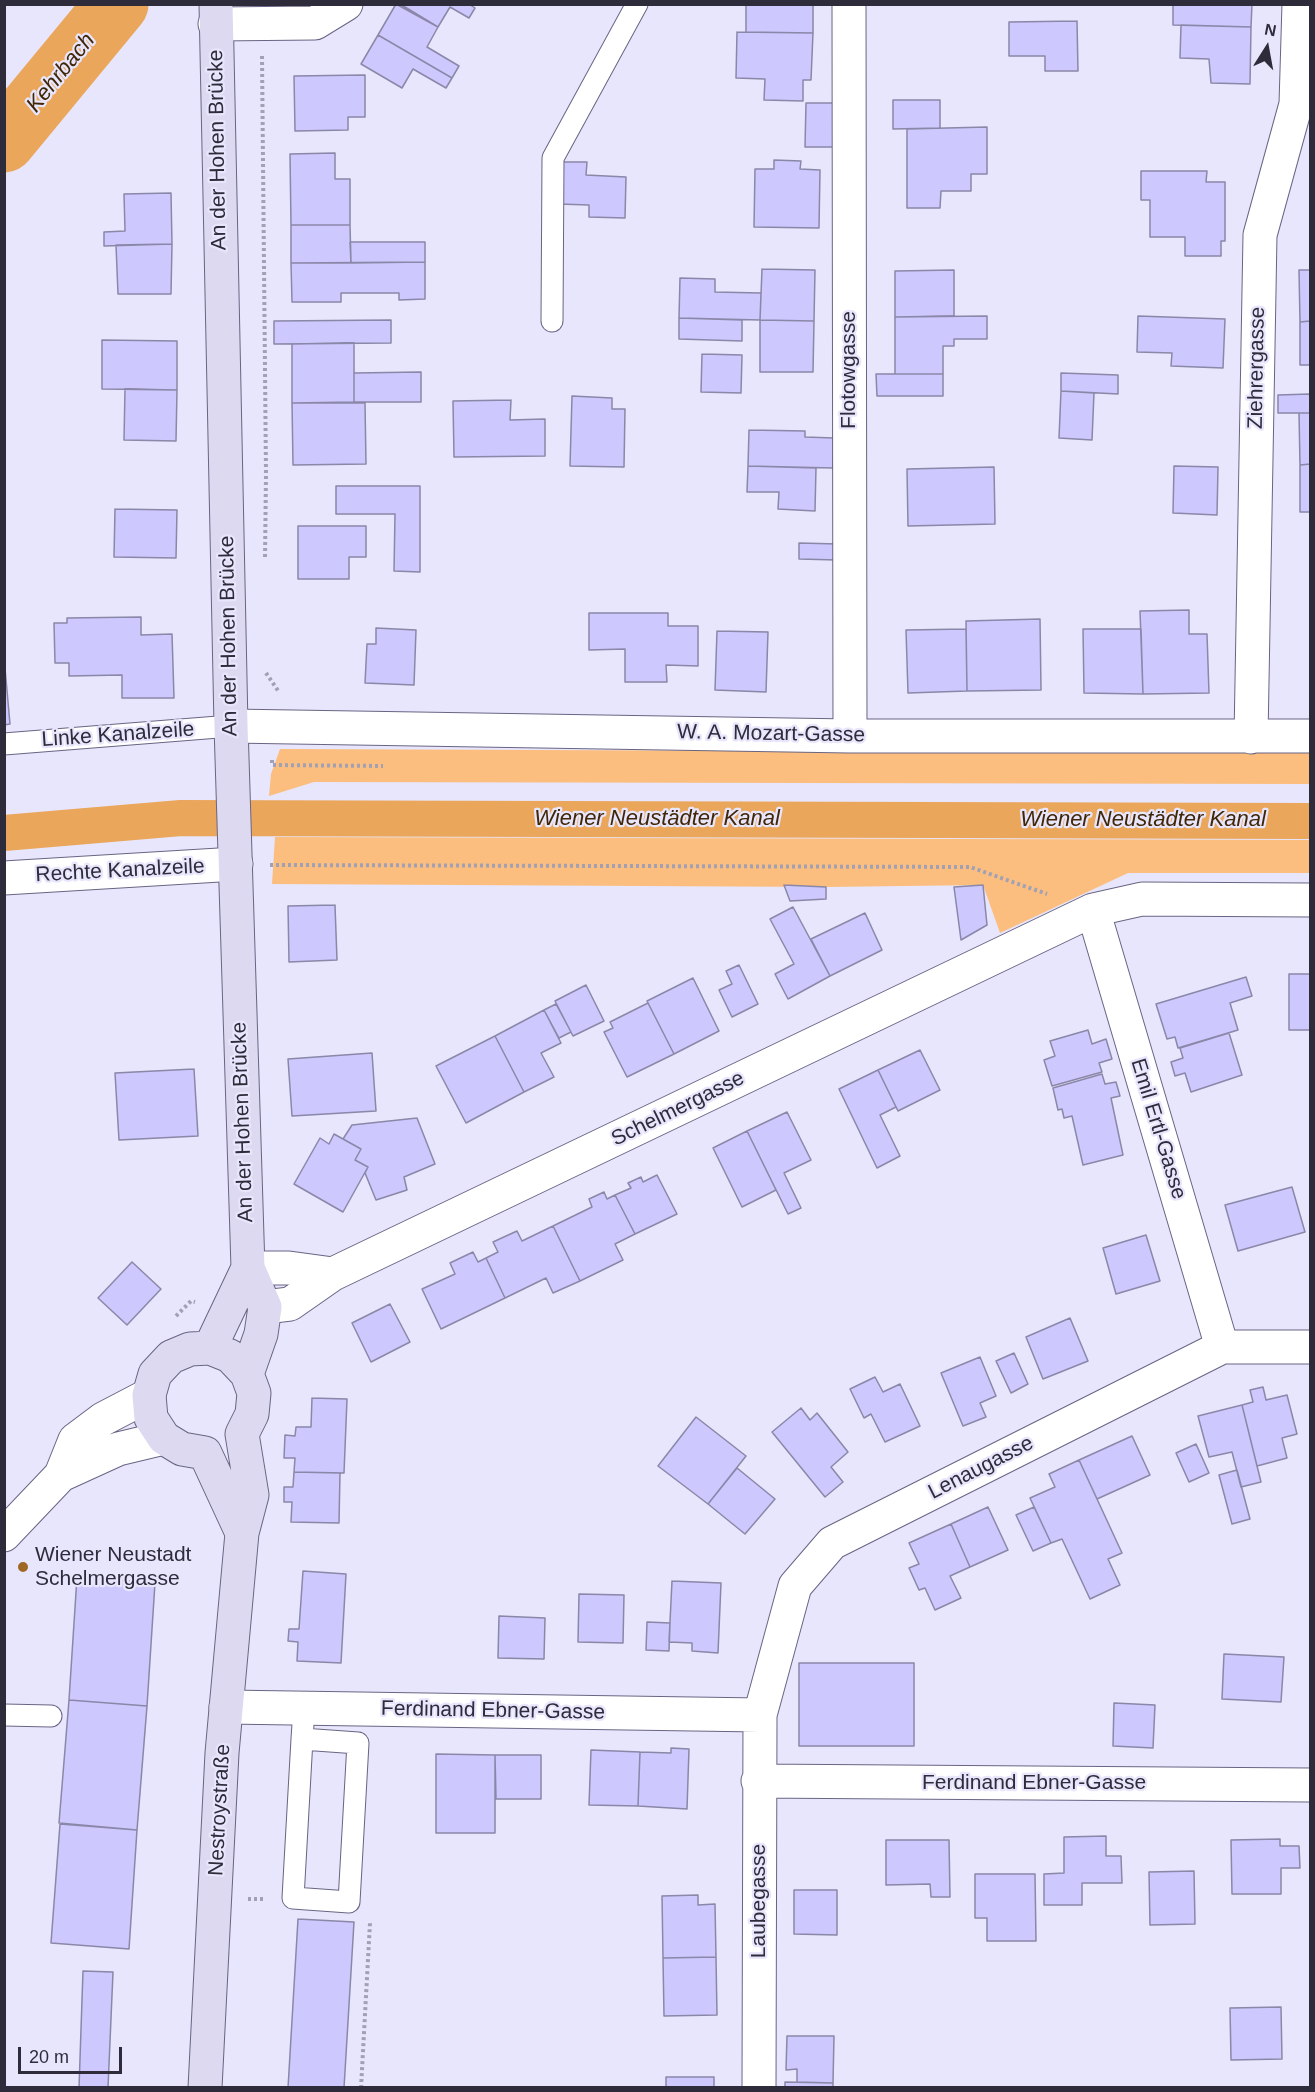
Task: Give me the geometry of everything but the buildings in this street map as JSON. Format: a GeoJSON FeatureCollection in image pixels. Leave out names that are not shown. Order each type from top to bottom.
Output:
{"type":"FeatureCollection","features":[{"type":"Feature","properties":{"kind":"street"},"geometry":{"type":"LineString","coordinates":[[216,14],[261,23],[315,23],[346,4]]}},
{"type":"Feature","properties":{"kind":"street","name":"Flotowgasse"},"geometry":{"type":"LineString","coordinates":[[849,4],[850,736]]}},
{"type":"Feature","properties":{"kind":"street","name":"Ziehrergasse"},"geometry":{"type":"LineString","coordinates":[[1251,737],[1260,235],[1296,104],[1299,4]]}},
{"type":"Feature","properties":{"kind":"street","name":"An der Hohen Brücke"},"geometry":{"type":"LineString","coordinates":[[216,14],[232,742],[248,1268],[265,1307]]}},
{"type":"Feature","properties":{"kind":"street","name":"W. A. Mozart-Gasse"},"geometry":{"type":"LineString","coordinates":[[232,742],[850,736],[1311,736]]}},
{"type":"Feature","properties":{"kind":"street","name":"Rechte Kanalzeile"},"geometry":{"type":"LineString","coordinates":[[4,878],[236,859]]}},
{"type":"Feature","properties":{"kind":"street"},"geometry":{"type":"LineString","coordinates":[[1093,910],[1142,899],[1311,900]]}},
{"type":"Feature","properties":{"kind":"street","name":"Schelmergasse"},"geometry":{"type":"LineString","coordinates":[[265,1307],[290,1304],[333,1274],[1093,910]]}},
{"type":"Feature","properties":{"kind":"street","name":"Emil Ertl-Gasse"},"geometry":{"type":"LineString","coordinates":[[1093,910],[1222,1347]]}},
{"type":"Feature","properties":{"kind":"street"},"geometry":{"type":"LineString","coordinates":[[248,1268],[289,1268],[333,1274]]}},
{"type":"Feature","properties":{"kind":"street","name":"An der Hohen Brücke"},"geometry":{"type":"LineString","coordinates":[[210,1348],[248,1268]]}},
{"type":"Feature","properties":{"kind":"street"},"geometry":{"type":"LineString","coordinates":[[247,1374],[261,1334],[265,1307]]}},
{"type":"Feature","properties":{"kind":"street","name":"Lenaugasse"},"geometry":{"type":"LineString","coordinates":[[760,1715],[795,1586],[832,1543],[1222,1347],[1311,1347]]}},
{"type":"Feature","properties":{"kind":"street"},"geometry":{"type":"LineString","coordinates":[[210,1348],[230,1356],[247,1374],[254,1393],[252,1414],[242,1434],[224,1448],[205,1453],[182,1449],[164,1438],[152,1418],[149,1395],[156,1374],[171,1357],[190,1349],[210,1348]]}},
{"type":"Feature","properties":{"kind":"street"},"geometry":{"type":"LineString","coordinates":[[4,1535],[61,1475],[75,1440],[103,1419],[149,1395]]}},
{"type":"Feature","properties":{"kind":"street","name":"Nestroystraße"},"geometry":{"type":"LineString","coordinates":[[205,2088],[226,1707],[242,1533],[252,1495],[242,1434]]}},
{"type":"Feature","properties":{"kind":"street"},"geometry":{"type":"LineString","coordinates":[[61,1475],[118,1449],[164,1438]]}},
{"type":"Feature","properties":{"kind":"street"},"geometry":{"type":"LineString","coordinates":[[205,1453],[242,1533]]}},
{"type":"Feature","properties":{"kind":"street","name":"Ferdinand Ebner-Gasse"},"geometry":{"type":"LineString","coordinates":[[226,1707],[303,1724],[760,1715]]}},
{"type":"Feature","properties":{"kind":"street","name":"Laubegasse"},"geometry":{"type":"LineString","coordinates":[[759,2088],[758,1781],[760,1715]]}},
{"type":"Feature","properties":{"kind":"street","name":"Ferdinand Ebner-Gasse"},"geometry":{"type":"LineString","coordinates":[[758,1781],[1311,1785]]}},
{"type":"Feature","properties":{"kind":"lane"},"geometry":{"type":"LineString","coordinates":[[552,321],[553,158],[637,4]]}},
{"type":"Feature","properties":{"kind":"lane","name":"Linke Kanalzeile"},"geometry":{"type":"LineString","coordinates":[[4,744],[232,742]]}},
{"type":"Feature","properties":{"kind":"lane"},"geometry":{"type":"LineString","coordinates":[[4,1715],[51,1716]]}},
{"type":"Feature","properties":{"kind":"lane"},"geometry":{"type":"LineString","coordinates":[[303,1724],[358,1743],[349,1902],[293,1898],[303,1724]]}},
{"type":"Feature","properties":{"kind":"path"},"geometry":{"type":"LineString","coordinates":[[261,23],[266,474],[264,570]]}},
{"type":"Feature","properties":{"kind":"path"},"geometry":{"type":"LineString","coordinates":[[263,666],[273,687],[281,694]]}},
{"type":"Feature","properties":{"kind":"path"},"geometry":{"type":"LineString","coordinates":[[236,859],[970,867],[1093,910]]}},
{"type":"Feature","properties":{"kind":"path"},"geometry":{"type":"LineString","coordinates":[[175,1318],[191,1300],[224,1319]]}},
{"type":"Feature","properties":{"kind":"path"},"geometry":{"type":"LineString","coordinates":[[215,1900],[293,1898]]}},
{"type":"Feature","properties":{"kind":"path"},"geometry":{"type":"LineString","coordinates":[[349,1902],[366,1902],[370,1906],[362,2088]]}},
{"type":"Feature","properties":{"kind":"shaded area"},"geometry":{"type":"Polygon","coordinates":[[[280,749],[1310,753],[1310,784],[314,782],[269,796],[271,774],[280,749]]]}},
{"type":"Feature","properties":{"kind":"shaded area"},"geometry":{"type":"Polygon","coordinates":[[[275,837],[1310,840],[1310,873],[1128,873],[1000,933],[983,885],[826,887],[272,884],[275,837]]]}},
{"type":"Feature","properties":{"kind":"waterway","name":"Kehrbach"},"geometry":{"type":"LineString","coordinates":[[4,141],[117,4]]}},
{"type":"Feature","properties":{"kind":"waterway","name":"Wiener Neustädter Kanal"},"geometry":{"type":"LineString","coordinates":[[4,833],[181,818],[1310,821]]}},
{"type":"Feature","properties":{"kind":"place","name":"Wiener Neustadt Schelmergasse"},"geometry":{"type":"Point","coordinates":[23,1567]}}]}
